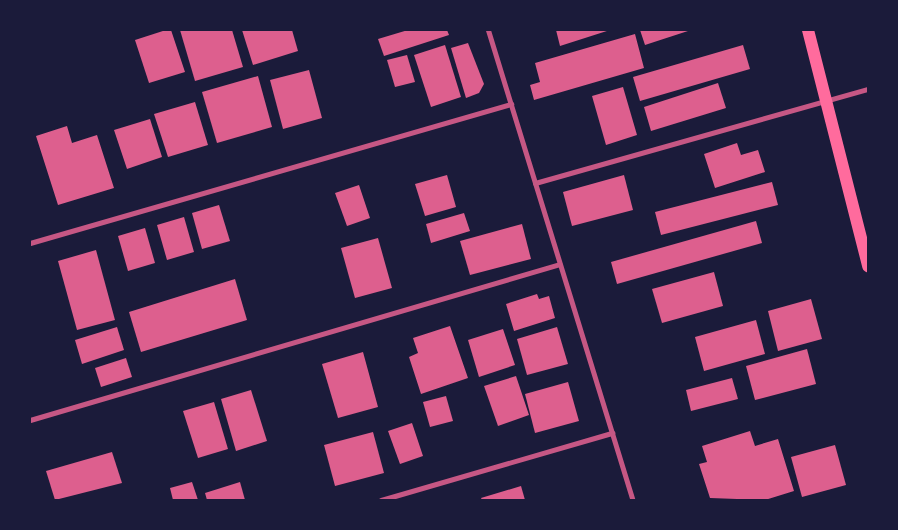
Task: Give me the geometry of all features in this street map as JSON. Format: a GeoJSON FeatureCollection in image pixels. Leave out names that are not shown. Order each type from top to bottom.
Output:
{"type":"FeatureCollection","features":[{"type":"Feature","properties":{"kind":"main road"},"geometry":{"type":"LineString","coordinates":[[808,30],[868,266]]}},
{"type":"Feature","properties":{"kind":"street"},"geometry":{"type":"LineString","coordinates":[[488,30],[633,500]]}},
{"type":"Feature","properties":{"kind":"street"},"geometry":{"type":"LineString","coordinates":[[535,182],[826,99],[868,89]]}},
{"type":"Feature","properties":{"kind":"street"},"geometry":{"type":"LineString","coordinates":[[30,243],[511,104]]}},
{"type":"Feature","properties":{"kind":"street"},"geometry":{"type":"LineString","coordinates":[[30,420],[560,264]]}},
{"type":"Feature","properties":{"kind":"street"},"geometry":{"type":"LineString","coordinates":[[381,500],[612,433]]}},
{"type":"Feature","properties":{"kind":"building"},"geometry":{"type":"Polygon","coordinates":[[[171,30],[185,72],[149,83],[135,40],[171,30]]]}},
{"type":"Feature","properties":{"kind":"building"},"geometry":{"type":"Polygon","coordinates":[[[180,30],[232,30],[243,67],[195,81],[180,30]]]}},
{"type":"Feature","properties":{"kind":"building"},"geometry":{"type":"Polygon","coordinates":[[[242,30],[292,30],[298,51],[253,65],[242,30]]]}},
{"type":"Feature","properties":{"kind":"building"},"geometry":{"type":"Polygon","coordinates":[[[408,30],[447,30],[449,35],[384,56],[378,39],[408,30]]]}},
{"type":"Feature","properties":{"kind":"building"},"geometry":{"type":"Polygon","coordinates":[[[556,30],[610,30],[560,46],[556,30]]]}},
{"type":"Feature","properties":{"kind":"building"},"geometry":{"type":"Polygon","coordinates":[[[640,30],[691,30],[645,45],[640,30]]]}},
{"type":"Feature","properties":{"kind":"building"},"geometry":{"type":"Polygon","coordinates":[[[635,34],[644,68],[534,100],[530,85],[540,82],[535,63],[635,34]]]}},
{"type":"Feature","properties":{"kind":"building"},"geometry":{"type":"Polygon","coordinates":[[[468,43],[484,84],[479,93],[466,98],[451,48],[468,43]]]}},
{"type":"Feature","properties":{"kind":"building"},"geometry":{"type":"Polygon","coordinates":[[[445,45],[461,97],[431,107],[414,55],[445,45]]]}},
{"type":"Feature","properties":{"kind":"building"},"geometry":{"type":"Polygon","coordinates":[[[743,45],[750,69],[640,101],[633,77],[743,45]]]}},
{"type":"Feature","properties":{"kind":"building"},"geometry":{"type":"Polygon","coordinates":[[[407,55],[415,82],[395,87],[387,60],[407,55]]]}},
{"type":"Feature","properties":{"kind":"building"},"geometry":{"type":"Polygon","coordinates":[[[309,70],[322,118],[283,129],[270,80],[309,70]]]}},
{"type":"Feature","properties":{"kind":"building"},"geometry":{"type":"Polygon","coordinates":[[[258,76],[272,127],[217,143],[202,92],[258,76]]]}},
{"type":"Feature","properties":{"kind":"building"},"geometry":{"type":"Polygon","coordinates":[[[718,83],[726,108],[651,131],[644,107],[718,83]]]}},
{"type":"Feature","properties":{"kind":"building"},"geometry":{"type":"Polygon","coordinates":[[[623,87],[637,135],[606,145],[592,96],[623,87]]]}},
{"type":"Feature","properties":{"kind":"building"},"geometry":{"type":"Polygon","coordinates":[[[195,102],[208,145],[168,157],[154,114],[195,102]]]}},
{"type":"Feature","properties":{"kind":"building"},"geometry":{"type":"Polygon","coordinates":[[[150,119],[162,157],[127,169],[114,130],[150,119]]]}},
{"type":"Feature","properties":{"kind":"building"},"geometry":{"type":"Polygon","coordinates":[[[67,126],[72,143],[97,135],[114,188],[58,205],[36,136],[67,126]]]}},
{"type":"Feature","properties":{"kind":"building"},"geometry":{"type":"Polygon","coordinates":[[[737,143],[741,155],[758,150],[765,172],[715,188],[704,154],[737,143]]]}},
{"type":"Feature","properties":{"kind":"building"},"geometry":{"type":"Polygon","coordinates":[[[447,175],[456,207],[425,216],[415,184],[447,175]]]}},
{"type":"Feature","properties":{"kind":"building"},"geometry":{"type":"Polygon","coordinates":[[[624,175],[633,210],[572,226],[563,192],[624,175]]]}},
{"type":"Feature","properties":{"kind":"building"},"geometry":{"type":"Polygon","coordinates":[[[772,182],[778,205],[661,235],[655,212],[772,182]]]}},
{"type":"Feature","properties":{"kind":"building"},"geometry":{"type":"Polygon","coordinates":[[[359,185],[370,218],[347,226],[335,193],[359,185]]]}},
{"type":"Feature","properties":{"kind":"building"},"geometry":{"type":"Polygon","coordinates":[[[219,205],[230,241],[202,249],[192,213],[219,205]]]}},
{"type":"Feature","properties":{"kind":"building"},"geometry":{"type":"Polygon","coordinates":[[[464,213],[470,231],[431,243],[426,224],[464,213]]]}},
{"type":"Feature","properties":{"kind":"building"},"geometry":{"type":"Polygon","coordinates":[[[184,217],[194,252],[167,260],[157,225],[184,217]]]}},
{"type":"Feature","properties":{"kind":"building"},"geometry":{"type":"Polygon","coordinates":[[[756,221],[762,243],[617,284],[611,262],[756,221]]]}},
{"type":"Feature","properties":{"kind":"building"},"geometry":{"type":"Polygon","coordinates":[[[522,224],[531,259],[470,275],[460,241],[522,224]]]}},
{"type":"Feature","properties":{"kind":"building"},"geometry":{"type":"Polygon","coordinates":[[[145,228],[155,263],[128,271],[118,236],[145,228]]]}},
{"type":"Feature","properties":{"kind":"building"},"geometry":{"type":"Polygon","coordinates":[[[378,238],[392,288],[355,298],[341,248],[378,238]]]}},
{"type":"Feature","properties":{"kind":"building"},"geometry":{"type":"Polygon","coordinates":[[[96,250],[115,320],[77,330],[58,261],[96,250]]]}},
{"type":"Feature","properties":{"kind":"building"},"geometry":{"type":"Polygon","coordinates":[[[714,272],[723,306],[662,323],[652,289],[714,272]]]}},
{"type":"Feature","properties":{"kind":"building"},"geometry":{"type":"Polygon","coordinates":[[[235,279],[247,320],[141,352],[129,312],[235,279]]]}},
{"type":"Feature","properties":{"kind":"building"},"geometry":{"type":"Polygon","coordinates":[[[537,294],[539,299],[549,296],[555,318],[514,331],[506,304],[537,294]]]}},
{"type":"Feature","properties":{"kind":"building"},"geometry":{"type":"Polygon","coordinates":[[[811,299],[822,339],[778,351],[768,311],[811,299]]]}},
{"type":"Feature","properties":{"kind":"building"},"geometry":{"type":"Polygon","coordinates":[[[756,320],[765,354],[704,371],[695,337],[756,320]]]}},
{"type":"Feature","properties":{"kind":"building"},"geometry":{"type":"Polygon","coordinates":[[[450,326],[468,378],[421,394],[409,357],[418,353],[413,338],[450,326]]]}},
{"type":"Feature","properties":{"kind":"building"},"geometry":{"type":"Polygon","coordinates":[[[117,327],[124,350],[82,364],[75,340],[117,327]]]}},
{"type":"Feature","properties":{"kind":"building"},"geometry":{"type":"Polygon","coordinates":[[[557,327],[568,364],[527,375],[517,339],[557,327]]]}},
{"type":"Feature","properties":{"kind":"building"},"geometry":{"type":"Polygon","coordinates":[[[503,329],[515,365],[479,377],[468,340],[503,329]]]}},
{"type":"Feature","properties":{"kind":"building"},"geometry":{"type":"Polygon","coordinates":[[[807,349],[816,384],[755,400],[746,366],[807,349]]]}},
{"type":"Feature","properties":{"kind":"building"},"geometry":{"type":"Polygon","coordinates":[[[363,352],[378,407],[338,418],[322,364],[363,352]]]}},
{"type":"Feature","properties":{"kind":"building"},"geometry":{"type":"Polygon","coordinates":[[[126,358],[132,377],[101,387],[95,368],[126,358]]]}},
{"type":"Feature","properties":{"kind":"building"},"geometry":{"type":"Polygon","coordinates":[[[516,376],[529,415],[498,426],[484,386],[516,376]]]}},
{"type":"Feature","properties":{"kind":"building"},"geometry":{"type":"Polygon","coordinates":[[[732,378],[738,399],[691,411],[686,390],[732,378]]]}},
{"type":"Feature","properties":{"kind":"building"},"geometry":{"type":"Polygon","coordinates":[[[568,382],[579,421],[535,433],[525,394],[568,382]]]}},
{"type":"Feature","properties":{"kind":"building"},"geometry":{"type":"Polygon","coordinates":[[[251,390],[267,441],[236,451],[221,399],[251,390]]]}},
{"type":"Feature","properties":{"kind":"building"},"geometry":{"type":"Polygon","coordinates":[[[446,396],[453,421],[430,427],[423,402],[446,396]]]}},
{"type":"Feature","properties":{"kind":"building"},"geometry":{"type":"Polygon","coordinates":[[[214,402],[228,449],[198,458],[183,411],[214,402]]]}},
{"type":"Feature","properties":{"kind":"building"},"geometry":{"type":"Polygon","coordinates":[[[412,423],[423,456],[400,464],[388,431],[412,423]]]}},
{"type":"Feature","properties":{"kind":"building"},"geometry":{"type":"Polygon","coordinates":[[[750,431],[755,446],[778,439],[794,491],[765,500],[710,498],[699,464],[707,462],[702,446],[750,431]]]}},
{"type":"Feature","properties":{"kind":"building"},"geometry":{"type":"Polygon","coordinates":[[[373,432],[384,473],[335,486],[324,445],[373,432]]]}},
{"type":"Feature","properties":{"kind":"building"},"geometry":{"type":"Polygon","coordinates":[[[835,445],[846,485],[802,497],[791,457],[835,445]]]}},
{"type":"Feature","properties":{"kind":"building"},"geometry":{"type":"Polygon","coordinates":[[[112,452],[122,483],[55,500],[46,471],[112,452]]]}},
{"type":"Feature","properties":{"kind":"building"},"geometry":{"type":"Polygon","coordinates":[[[192,482],[198,500],[173,500],[170,488],[192,482]]]}},
{"type":"Feature","properties":{"kind":"building"},"geometry":{"type":"Polygon","coordinates":[[[240,482],[245,500],[207,500],[205,493],[240,482]]]}},
{"type":"Feature","properties":{"kind":"building"},"geometry":{"type":"Polygon","coordinates":[[[521,486],[525,500],[482,500],[481,498],[521,486]]]}}]}
